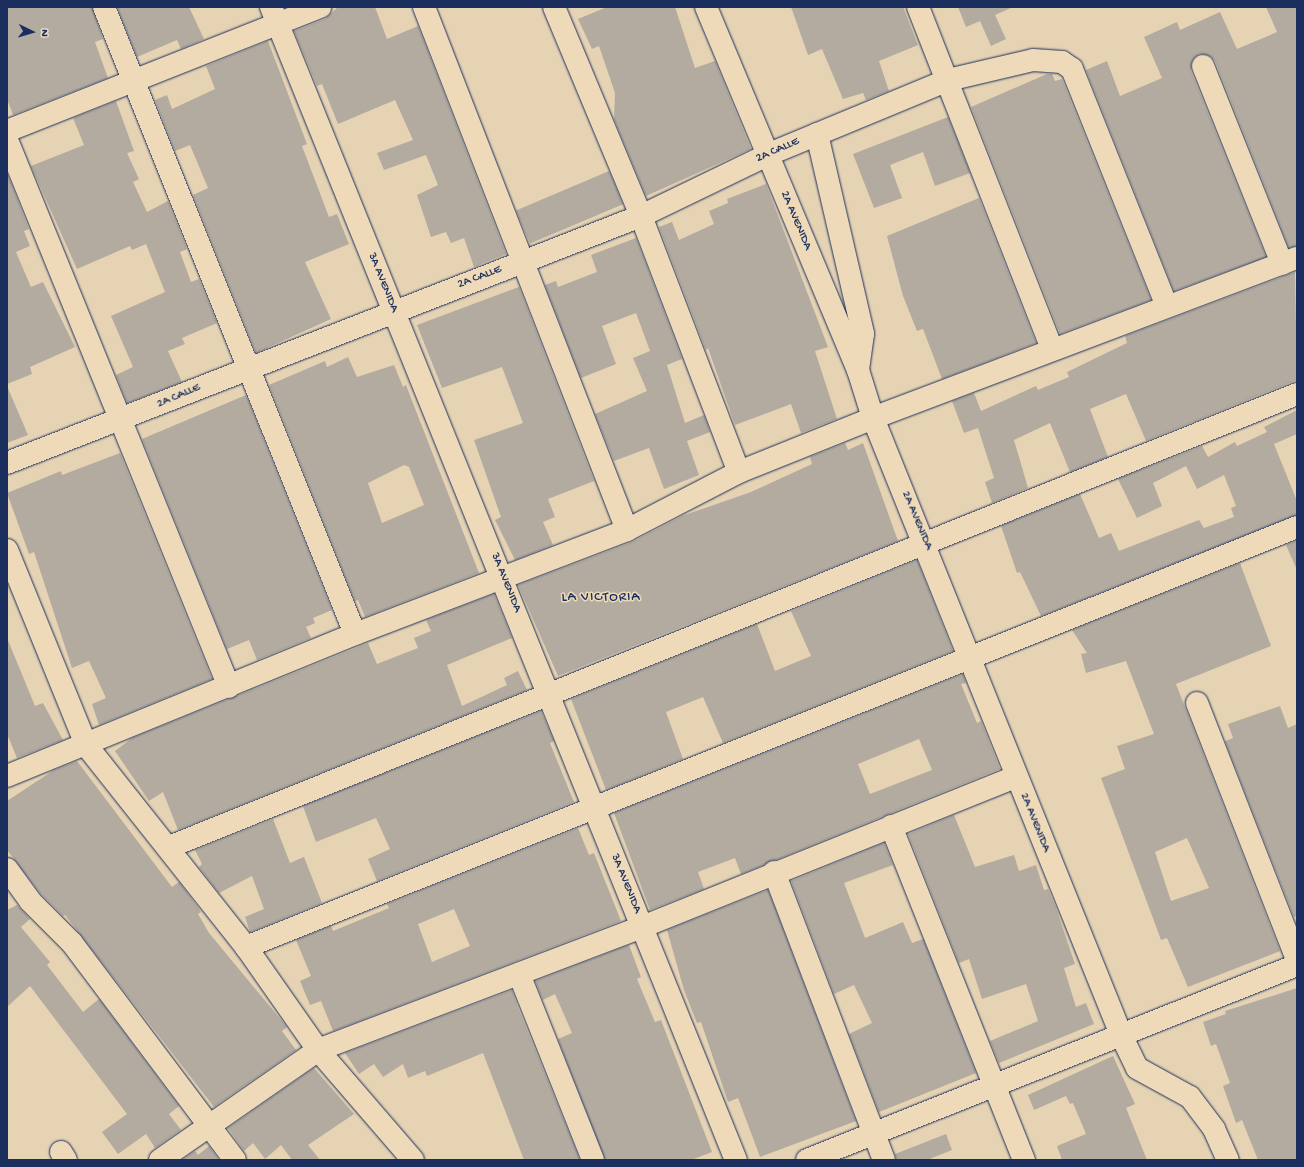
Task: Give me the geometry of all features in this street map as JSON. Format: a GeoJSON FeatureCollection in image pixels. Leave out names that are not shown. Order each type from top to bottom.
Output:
{"type":"FeatureCollection","features":[{"type":"Feature","properties":{"kind":"street"},"geometry":{"type":"LineString","coordinates":[[104,7],[132,81],[356,634]]}},
{"type":"Feature","properties":{"kind":"street"},"geometry":{"type":"LineString","coordinates":[[7,131],[132,81],[275,16],[320,7]]}},
{"type":"Feature","properties":{"kind":"street"},"geometry":{"type":"LineString","coordinates":[[424,7],[524,261],[627,530]]}},
{"type":"Feature","properties":{"kind":"street"},"geometry":{"type":"LineString","coordinates":[[554,7],[641,216],[739,472]]}},
{"type":"Feature","properties":{"kind":"street","name":"2A AVENIDA"},"geometry":{"type":"LineString","coordinates":[[706,7],[858,370],[873,418],[926,542],[971,656],[1016,777],[1122,1037],[1137,1068],[1190,1097],[1214,1130],[1228,1160]]}},
{"type":"Feature","properties":{"kind":"street"},"geometry":{"type":"LineString","coordinates":[[918,7],[948,80],[1052,350]]}},
{"type":"Feature","properties":{"kind":"street","name":"3A AVENIDA"},"geometry":{"type":"LineString","coordinates":[[275,16],[393,311],[503,577],[594,809],[736,1160]]}},
{"type":"Feature","properties":{"kind":"street","name":"2A CALLE"},"geometry":{"type":"LineString","coordinates":[[7,463],[121,421],[248,368],[641,216],[767,155],[948,80],[1033,60],[1062,62],[1072,69],[1167,306]]}},
{"type":"Feature","properties":{"kind":"street"},"geometry":{"type":"LineString","coordinates":[[7,776],[86,746],[356,634],[627,530],[739,472],[873,418],[1289,261],[1203,66]]}},
{"type":"Feature","properties":{"kind":"street"},"geometry":{"type":"LineString","coordinates":[[817,134],[863,334],[858,370]]}},
{"type":"Feature","properties":{"kind":"street"},"geometry":{"type":"LineString","coordinates":[[7,140],[228,687]]}},
{"type":"Feature","properties":{"kind":"street"},"geometry":{"type":"LineString","coordinates":[[169,847],[549,693],[1297,394]]}},
{"type":"Feature","properties":{"kind":"street"},"geometry":{"type":"LineString","coordinates":[[246,947],[1297,527]]}},
{"type":"Feature","properties":{"kind":"street"},"geometry":{"type":"LineString","coordinates":[[7,550],[86,746],[169,847],[246,947],[318,1050],[413,1160]]}},
{"type":"Feature","properties":{"kind":"street"},"geometry":{"type":"LineString","coordinates":[[1197,703],[1297,959]]}},
{"type":"Feature","properties":{"kind":"street"},"geometry":{"type":"LineString","coordinates":[[160,1160],[207,1124],[318,1050],[642,927],[774,872],[1016,777]]}},
{"type":"Feature","properties":{"kind":"street"},"geometry":{"type":"LineString","coordinates":[[891,826],[996,1084],[1024,1160]]}},
{"type":"Feature","properties":{"kind":"street"},"geometry":{"type":"LineString","coordinates":[[7,869],[30,901],[72,943],[235,1160]]}},
{"type":"Feature","properties":{"kind":"street"},"geometry":{"type":"LineString","coordinates":[[774,872],[884,1160]]}},
{"type":"Feature","properties":{"kind":"street"},"geometry":{"type":"LineString","coordinates":[[808,1160],[996,1084],[1122,1037],[1297,965]]}},
{"type":"Feature","properties":{"kind":"street"},"geometry":{"type":"LineString","coordinates":[[519,974],[593,1160]]}},
{"type":"Feature","properties":{"kind":"building"},"geometry":{"type":"Polygon","coordinates":[[[7,7],[92,7],[103,39],[95,42],[108,78],[13,115],[7,99],[7,7]]]}},
{"type":"Feature","properties":{"kind":"building"},"geometry":{"type":"Polygon","coordinates":[[[117,7],[189,7],[204,39],[181,49],[177,40],[137,57],[117,7]]]}},
{"type":"Feature","properties":{"kind":"building"},"geometry":{"type":"Polygon","coordinates":[[[338,7],[375,7],[387,39],[418,26],[506,254],[474,267],[464,238],[451,243],[446,232],[431,237],[417,195],[438,185],[426,155],[384,170],[377,153],[413,140],[395,100],[338,124],[322,84],[317,86],[294,31],[325,19],[338,7]]]}},
{"type":"Feature","properties":{"kind":"building"},"geometry":{"type":"Polygon","coordinates":[[[607,7],[675,7],[695,68],[715,61],[751,149],[646,196],[614,119],[615,93],[599,46],[592,49],[578,19],[607,7]]]}},
{"type":"Feature","properties":{"kind":"building"},"geometry":{"type":"Polygon","coordinates":[[[791,7],[903,7],[918,45],[879,61],[889,91],[866,100],[863,93],[843,99],[822,49],[808,55],[791,7]]]}},
{"type":"Feature","properties":{"kind":"building"},"geometry":{"type":"Polygon","coordinates":[[[958,7],[1013,7],[995,15],[1006,39],[991,46],[980,21],[966,27],[958,7]]]}},
{"type":"Feature","properties":{"kind":"building"},"geometry":{"type":"Polygon","coordinates":[[[1266,7],[1297,7],[1297,246],[1289,248],[1215,61],[1210,56],[1199,54],[1193,59],[1191,71],[1266,257],[1174,291],[1086,70],[1107,61],[1120,96],[1162,78],[1144,37],[1177,22],[1180,30],[1220,12],[1237,49],[1277,32],[1266,7]]]}},
{"type":"Feature","properties":{"kind":"building"},"geometry":{"type":"Polygon","coordinates":[[[268,41],[307,144],[302,146],[329,217],[337,214],[349,244],[305,262],[331,319],[256,353],[193,195],[208,188],[190,145],[175,151],[155,100],[167,95],[172,109],[215,89],[206,66],[268,41]]]}},
{"type":"Feature","properties":{"kind":"building"},"geometry":{"type":"Polygon","coordinates":[[[1047,74],[1052,74],[1055,81],[1062,79],[1151,300],[1060,334],[971,107],[1047,74]]]}},
{"type":"Feature","properties":{"kind":"building"},"geometry":{"type":"Polygon","coordinates":[[[116,101],[134,151],[127,153],[139,179],[133,182],[147,212],[168,201],[187,249],[180,252],[191,282],[199,279],[217,323],[182,338],[185,344],[168,351],[182,382],[127,403],[116,375],[133,367],[111,316],[165,292],[146,244],[132,250],[130,246],[77,269],[31,166],[84,145],[73,118],[116,101]]]}},
{"type":"Feature","properties":{"kind":"building"},"geometry":{"type":"Polygon","coordinates":[[[948,117],[970,173],[935,186],[923,152],[890,165],[902,198],[874,208],[853,154],[948,117]]]}},
{"type":"Feature","properties":{"kind":"building"},"geometry":{"type":"Polygon","coordinates":[[[609,171],[623,204],[530,244],[516,210],[609,171]]]}},
{"type":"Feature","properties":{"kind":"building"},"geometry":{"type":"Polygon","coordinates":[[[8,175],[29,229],[24,231],[30,246],[16,252],[31,287],[43,282],[75,347],[30,367],[32,374],[7,384],[8,175]]]}},
{"type":"Feature","properties":{"kind":"building"},"geometry":{"type":"Polygon","coordinates":[[[766,184],[828,347],[815,351],[837,419],[801,433],[791,404],[735,425],[708,348],[706,350],[659,227],[672,222],[679,240],[714,224],[709,211],[728,203],[727,199],[766,184]]]}},
{"type":"Feature","properties":{"kind":"building"},"geometry":{"type":"Polygon","coordinates":[[[979,198],[1036,343],[942,379],[923,329],[917,331],[903,296],[887,236],[979,198]]]}},
{"type":"Feature","properties":{"kind":"building"},"geometry":{"type":"Polygon","coordinates":[[[636,238],[682,359],[667,365],[685,423],[704,415],[710,432],[687,441],[699,475],[664,489],[649,448],[614,461],[595,414],[647,391],[633,358],[650,351],[636,313],[602,326],[616,364],[581,378],[545,285],[556,281],[558,287],[597,272],[591,255],[636,238]]]}},
{"type":"Feature","properties":{"kind":"building"},"geometry":{"type":"Polygon","coordinates":[[[1295,272],[1297,380],[1146,441],[1126,394],[1090,409],[1108,457],[1070,472],[1050,423],[1014,440],[1028,488],[992,503],[985,482],[994,478],[978,428],[964,433],[952,401],[974,393],[981,411],[1036,386],[1038,390],[1069,377],[1067,372],[1127,343],[1125,336],[1295,272]]]}},
{"type":"Feature","properties":{"kind":"building"},"geometry":{"type":"Polygon","coordinates":[[[519,287],[594,481],[548,499],[555,517],[543,522],[553,545],[515,560],[495,520],[501,517],[474,440],[523,423],[502,367],[442,388],[417,325],[519,287]]]}},
{"type":"Feature","properties":{"kind":"building"},"geometry":{"type":"Polygon","coordinates":[[[348,357],[357,377],[394,365],[403,387],[406,385],[479,573],[365,617],[358,600],[355,601],[269,385],[325,361],[327,367],[348,357]],[[404,465],[368,483],[382,523],[424,505],[409,467],[404,465]]]}},
{"type":"Feature","properties":{"kind":"building"},"geometry":{"type":"Polygon","coordinates":[[[7,386],[28,435],[7,443],[7,386]]]}},
{"type":"Feature","properties":{"kind":"building"},"geometry":{"type":"Polygon","coordinates":[[[246,395],[332,610],[313,618],[315,623],[306,627],[311,638],[257,660],[249,640],[227,649],[142,439],[246,395]]]}},
{"type":"Feature","properties":{"kind":"building"},"geometry":{"type":"Polygon","coordinates":[[[1297,410],[1297,434],[1274,444],[1297,501],[1297,515],[1041,616],[1020,572],[1017,573],[1001,526],[1080,494],[1099,538],[1111,533],[1119,551],[1199,520],[1204,528],[1234,517],[1231,508],[1236,506],[1224,475],[1197,489],[1186,466],[1153,483],[1162,506],[1137,518],[1118,479],[1202,446],[1208,457],[1235,442],[1237,446],[1267,432],[1264,427],[1297,410]]]}},
{"type":"Feature","properties":{"kind":"building"},"geometry":{"type":"Polygon","coordinates":[[[845,443],[848,450],[863,443],[898,541],[558,676],[518,585],[632,542],[682,516],[751,492],[812,464],[810,457],[845,443]]]}},
{"type":"Feature","properties":{"kind":"building"},"geometry":{"type":"Polygon","coordinates":[[[120,453],[212,679],[99,725],[92,704],[106,698],[89,661],[72,668],[34,552],[29,554],[7,493],[61,471],[62,475],[120,453]]]}},
{"type":"Feature","properties":{"kind":"building"},"geometry":{"type":"Polygon","coordinates":[[[1297,540],[1297,570],[1286,545],[1297,540]]]}},
{"type":"Feature","properties":{"kind":"building"},"geometry":{"type":"Polygon","coordinates":[[[917,560],[953,651],[723,743],[703,697],[666,712],[683,759],[606,790],[571,699],[757,624],[775,671],[811,656],[791,611],[917,560]]]}},
{"type":"Feature","properties":{"kind":"building"},"geometry":{"type":"Polygon","coordinates":[[[1240,563],[1271,646],[1176,684],[1280,951],[1188,987],[1167,938],[1161,940],[1101,778],[1125,769],[1117,746],[1154,734],[1126,661],[1086,673],[1081,654],[1087,653],[1072,630],[1240,563]],[[1187,838],[1155,852],[1171,901],[1209,888],[1187,838]]]}},
{"type":"Feature","properties":{"kind":"building"},"geometry":{"type":"Polygon","coordinates":[[[494,594],[512,638],[447,665],[462,706],[507,685],[504,678],[518,671],[527,690],[178,830],[163,792],[149,801],[115,751],[132,738],[368,643],[377,664],[418,648],[414,638],[431,631],[426,620],[494,594]]]}},
{"type":"Feature","properties":{"kind":"building"},"geometry":{"type":"Polygon","coordinates":[[[7,638],[35,706],[43,703],[63,740],[17,758],[7,734],[7,638]]]}},
{"type":"Feature","properties":{"kind":"building"},"geometry":{"type":"Polygon","coordinates":[[[963,674],[966,683],[961,684],[977,723],[981,721],[1000,769],[741,874],[735,858],[698,872],[704,889],[650,910],[614,813],[963,674]],[[919,739],[858,764],[870,794],[932,770],[919,739]]]}},
{"type":"Feature","properties":{"kind":"building"},"geometry":{"type":"Polygon","coordinates":[[[1280,706],[1288,728],[1297,724],[1297,916],[1294,917],[1225,741],[1233,738],[1228,724],[1280,706]]]}},
{"type":"Feature","properties":{"kind":"building"},"geometry":{"type":"Polygon","coordinates":[[[541,711],[554,741],[550,743],[574,802],[377,881],[368,859],[390,849],[376,818],[316,842],[303,806],[541,711]]]}},
{"type":"Feature","properties":{"kind":"building"},"geometry":{"type":"Polygon","coordinates":[[[77,761],[172,887],[179,882],[201,912],[198,914],[209,933],[287,1027],[282,1031],[296,1050],[214,1107],[65,915],[63,916],[40,893],[7,850],[7,801],[54,770],[77,761]]]}},
{"type":"Feature","properties":{"kind":"building"},"geometry":{"type":"Polygon","coordinates":[[[954,815],[975,867],[1014,855],[1019,871],[1036,865],[1044,890],[1048,889],[1056,908],[1075,964],[1064,968],[1076,1007],[1086,1003],[1094,1024],[999,1063],[990,1041],[1038,1021],[1026,984],[982,999],[969,959],[959,963],[908,834],[954,815]]]}},
{"type":"Feature","properties":{"kind":"building"},"geometry":{"type":"Polygon","coordinates":[[[273,819],[290,863],[304,857],[322,903],[250,932],[245,917],[264,909],[252,876],[219,893],[199,867],[202,864],[195,850],[273,819]]]}},
{"type":"Feature","properties":{"kind":"building"},"geometry":{"type":"Polygon","coordinates":[[[578,828],[589,855],[594,853],[621,921],[333,1031],[321,1001],[310,1005],[300,981],[311,976],[296,940],[331,926],[333,931],[389,908],[387,904],[578,828]],[[454,909],[418,924],[432,962],[470,946],[454,909]]]}},
{"type":"Feature","properties":{"kind":"building"},"geometry":{"type":"Polygon","coordinates":[[[884,843],[893,865],[844,883],[865,938],[903,922],[912,943],[923,939],[976,1073],[879,1112],[849,1034],[872,1023],[854,985],[834,994],[791,881],[884,843]]]}},
{"type":"Feature","properties":{"kind":"building"},"geometry":{"type":"Polygon","coordinates":[[[768,890],[856,1121],[760,1157],[738,1098],[728,1102],[701,1022],[697,1023],[684,990],[667,930],[768,890]]]}},
{"type":"Feature","properties":{"kind":"building"},"geometry":{"type":"Polygon","coordinates":[[[17,905],[30,919],[21,927],[50,962],[47,965],[83,1012],[99,999],[179,1106],[169,1114],[181,1130],[155,1148],[146,1134],[118,1154],[102,1132],[127,1114],[30,986],[7,1007],[7,910],[17,905]]]}},
{"type":"Feature","properties":{"kind":"building"},"geometry":{"type":"Polygon","coordinates":[[[629,945],[641,977],[637,979],[655,1022],[661,1020],[712,1152],[691,1160],[605,1160],[558,1039],[572,1033],[555,994],[543,1000],[535,981],[629,945]]]}},
{"type":"Feature","properties":{"kind":"building"},"geometry":{"type":"Polygon","coordinates":[[[1297,988],[1297,1160],[1258,1160],[1242,1120],[1236,1123],[1223,1086],[1230,1083],[1216,1044],[1211,1046],[1203,1022],[1226,1014],[1225,1011],[1297,988]]]}},
{"type":"Feature","properties":{"kind":"building"},"geometry":{"type":"Polygon","coordinates":[[[512,990],[580,1160],[524,1160],[483,1053],[427,1076],[425,1071],[408,1078],[403,1064],[383,1077],[374,1064],[359,1074],[345,1053],[512,990]]]}},
{"type":"Feature","properties":{"kind":"building"},"geometry":{"type":"Polygon","coordinates":[[[1113,1056],[1135,1104],[1126,1108],[1147,1160],[1062,1160],[1057,1146],[1086,1134],[1073,1103],[1070,1104],[1066,1096],[1034,1110],[1028,1095],[1113,1056]]]}},
{"type":"Feature","properties":{"kind":"building"},"geometry":{"type":"Polygon","coordinates":[[[314,1068],[354,1114],[308,1145],[320,1160],[292,1160],[281,1145],[265,1159],[253,1143],[244,1151],[228,1128],[314,1068]]]}},
{"type":"Feature","properties":{"kind":"building"},"geometry":{"type":"Polygon","coordinates":[[[946,1134],[952,1150],[927,1160],[896,1160],[895,1154],[946,1134]]]}},
{"type":"Feature","properties":{"kind":"building"},"geometry":{"type":"Polygon","coordinates":[[[209,1146],[219,1160],[182,1160],[195,1151],[198,1155],[209,1146]]]}},
{"type":"Feature","properties":{"kind":"district","name":"LA VICTORIA"},"geometry":{"type":"Point","coordinates":[601,598]}}]}
